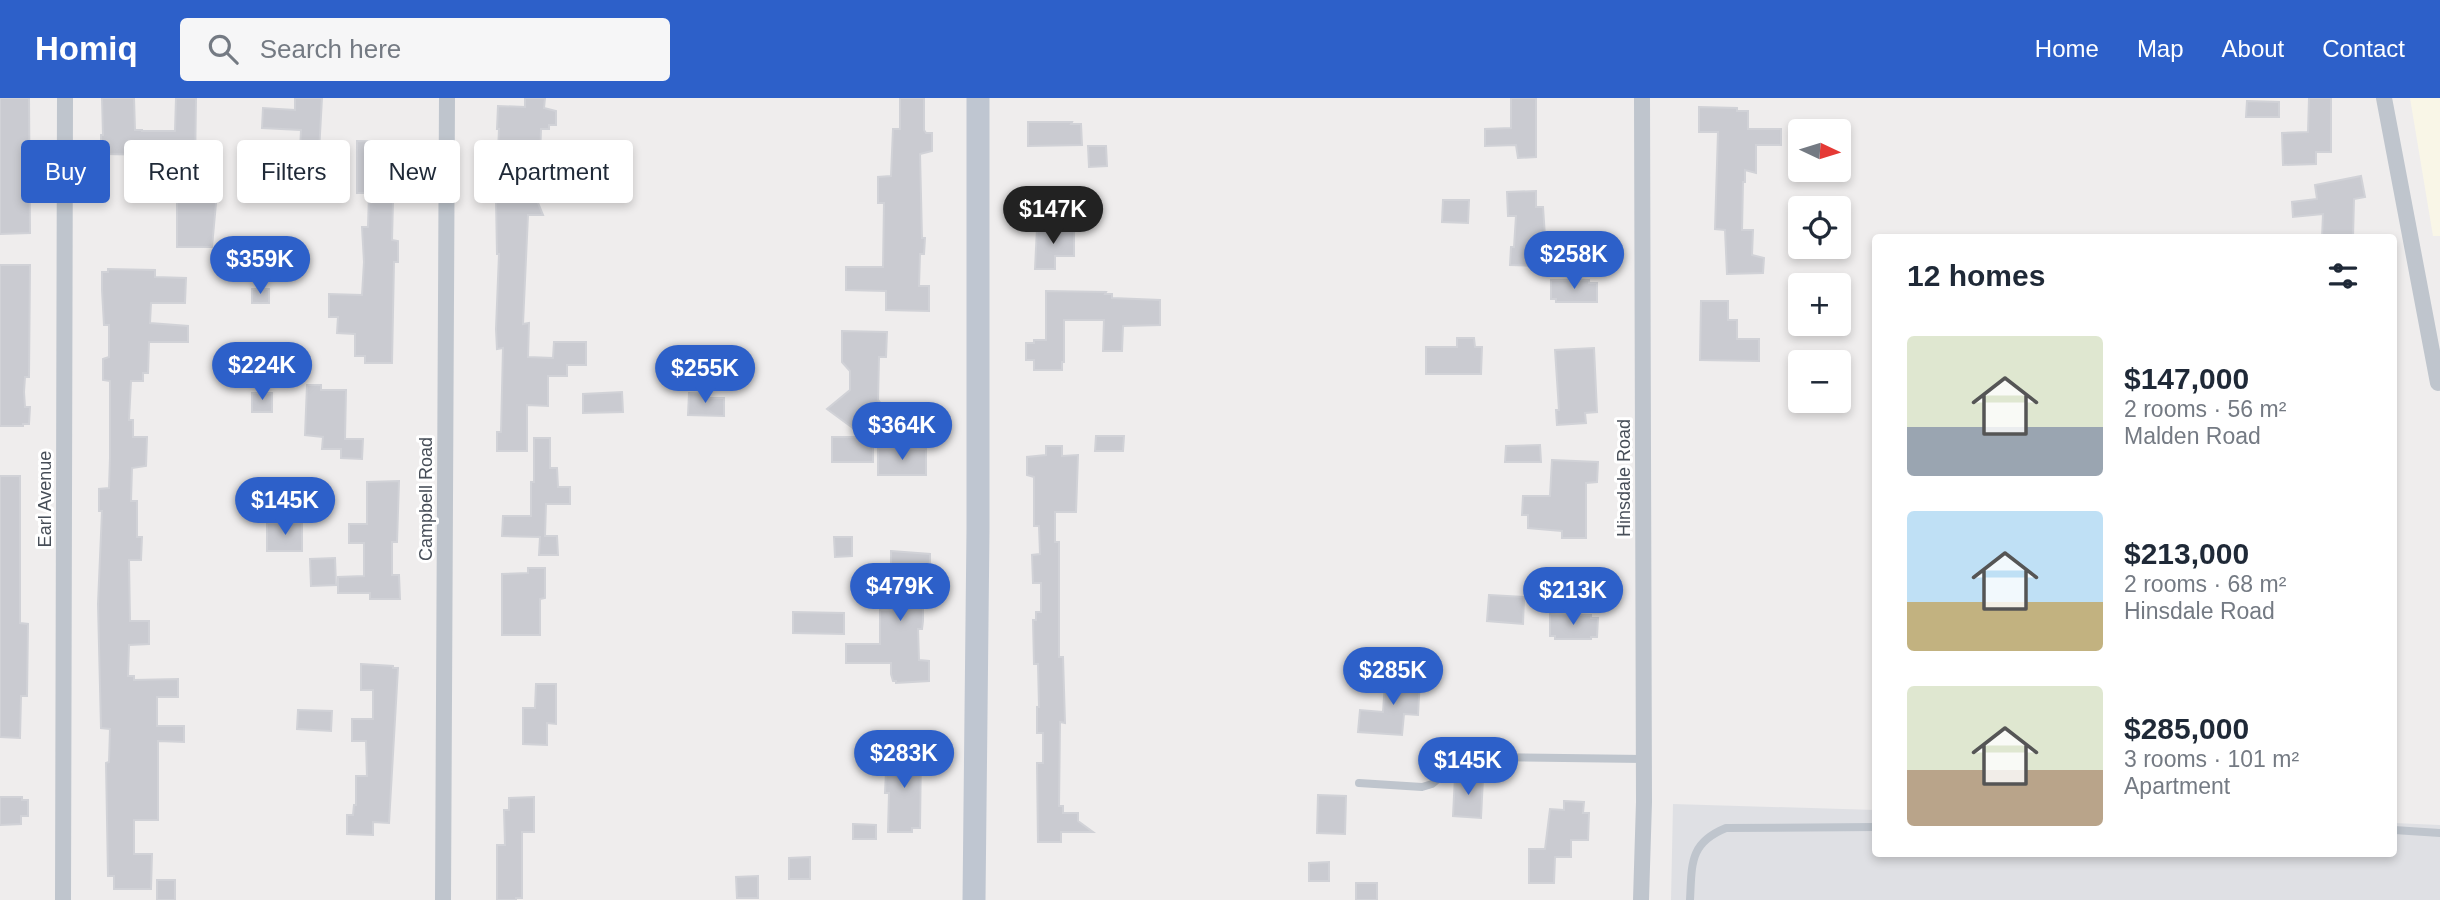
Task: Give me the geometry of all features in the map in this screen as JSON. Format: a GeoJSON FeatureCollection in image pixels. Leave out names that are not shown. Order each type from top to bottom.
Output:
{"type":"FeatureCollection","features":[{"type":"Feature","properties":{"kind":"street","name":"Earl Avenue"},"geometry":{"type":"LineString","coordinates":[[64,900],[65,98]]}},
{"type":"Feature","properties":{"kind":"street","name":"Campbell Road"},"geometry":{"type":"LineString","coordinates":[[443,900],[447,98]]}},
{"type":"Feature","properties":{"kind":"street"},"geometry":{"type":"LineString","coordinates":[[974,900],[978,528],[978,98]]}},
{"type":"Feature","properties":{"kind":"street","name":"Hinsdale Road"},"geometry":{"type":"LineString","coordinates":[[1641,900],[1644,759],[1642,98]]}},
{"type":"Feature","properties":{"kind":"street"},"geometry":{"type":"LineString","coordinates":[[2384,98],[2438,383]]}},
{"type":"Feature","properties":{"kind":"lane"},"geometry":{"type":"LineString","coordinates":[[1359,783],[1422,787],[1432,784],[1456,764],[1479,757],[1644,759]]}},
{"type":"Feature","properties":{"kind":"lane"},"geometry":{"type":"LineString","coordinates":[[1690,900],[1692,863],[1698,847],[1713,833],[1726,828],[1872,827]]}},
{"type":"Feature","properties":{"kind":"lane"},"geometry":{"type":"LineString","coordinates":[[2397,830],[2440,834]]}},
{"type":"Feature","properties":{"kind":"shaded area"},"geometry":{"type":"Polygon","coordinates":[[[2410,98],[2440,98],[2440,236],[2433,236],[2410,98]]]}},
{"type":"Feature","properties":{"kind":"shaded area"},"geometry":{"type":"Polygon","coordinates":[[[1673,804],[1872,810],[1872,857],[2397,857],[2397,823],[2440,825],[2440,900],[1671,900],[1673,804]]]}},
{"type":"Feature","properties":{"kind":"building"},"geometry":{"type":"Polygon","coordinates":[[[0,98],[29,98],[29,140],[21,140],[21,203],[30,203],[30,233],[0,234],[0,98]]]}},
{"type":"Feature","properties":{"kind":"building"},"geometry":{"type":"Polygon","coordinates":[[[102,98],[134,98],[135,130],[175,131],[176,98],[196,98],[195,140],[124,140],[124,154],[110,154],[110,140],[101,140],[102,98]]]}},
{"type":"Feature","properties":{"kind":"building"},"geometry":{"type":"Polygon","coordinates":[[[295,98],[322,98],[320,140],[301,140],[301,130],[262,128],[263,108],[295,110],[295,98]]]}},
{"type":"Feature","properties":{"kind":"building"},"geometry":{"type":"Polygon","coordinates":[[[525,98],[545,98],[544,108],[556,111],[556,125],[541,129],[541,140],[499,140],[498,106],[525,107],[525,98]]]}},
{"type":"Feature","properties":{"kind":"building"},"geometry":{"type":"Polygon","coordinates":[[[900,98],[924,98],[924,130],[926,133],[932,133],[932,151],[920,154],[922,238],[925,238],[924,254],[920,254],[919,286],[929,286],[929,311],[886,310],[886,291],[846,290],[846,267],[883,267],[884,203],[878,203],[878,177],[891,176],[893,129],[900,129],[900,98]]]}},
{"type":"Feature","properties":{"kind":"building"},"geometry":{"type":"Polygon","coordinates":[[[1511,98],[1536,98],[1536,157],[1518,158],[1516,145],[1485,146],[1485,129],[1511,128],[1511,98]]]}},
{"type":"Feature","properties":{"kind":"building"},"geometry":{"type":"Polygon","coordinates":[[[2309,98],[2331,98],[2331,152],[2316,152],[2316,164],[2283,165],[2282,133],[2308,132],[2309,98]]]}},
{"type":"Feature","properties":{"kind":"building"},"geometry":{"type":"Polygon","coordinates":[[[2247,101],[2279,102],[2279,117],[2246,117],[2247,101]]]}},
{"type":"Feature","properties":{"kind":"building"},"geometry":{"type":"Polygon","coordinates":[[[1699,107],[1737,108],[1737,111],[1748,111],[1748,129],[1781,129],[1781,145],[1756,145],[1756,173],[1745,170],[1743,182],[1742,230],[1753,230],[1752,255],[1764,258],[1763,273],[1727,274],[1725,230],[1715,229],[1718,132],[1699,132],[1699,107]]]}},
{"type":"Feature","properties":{"kind":"building"},"geometry":{"type":"Polygon","coordinates":[[[1028,122],[1081,124],[1082,145],[1028,146],[1028,122]]]}},
{"type":"Feature","properties":{"kind":"building"},"geometry":{"type":"Polygon","coordinates":[[[357,141],[364,141],[364,193],[357,193],[357,141]]]}},
{"type":"Feature","properties":{"kind":"building"},"geometry":{"type":"Polygon","coordinates":[[[1088,146],[1106,146],[1107,166],[1089,167],[1088,146]]]}},
{"type":"Feature","properties":{"kind":"building"},"geometry":{"type":"Polygon","coordinates":[[[2361,176],[2365,197],[2354,199],[2353,234],[2322,234],[2323,214],[2293,217],[2292,202],[2317,199],[2315,185],[2361,176]]]}},
{"type":"Feature","properties":{"kind":"building"},"geometry":{"type":"Polygon","coordinates":[[[1536,191],[1536,207],[1543,207],[1547,266],[1510,265],[1516,216],[1508,216],[1507,192],[1536,191]]]}},
{"type":"Feature","properties":{"kind":"building"},"geometry":{"type":"Polygon","coordinates":[[[1443,200],[1469,200],[1468,223],[1442,222],[1443,200]]]}},
{"type":"Feature","properties":{"kind":"building"},"geometry":{"type":"Polygon","coordinates":[[[177,203],[216,203],[212,247],[177,247],[177,203]]]}},
{"type":"Feature","properties":{"kind":"building"},"geometry":{"type":"Polygon","coordinates":[[[369,203],[393,203],[392,240],[398,241],[398,262],[394,262],[392,363],[365,363],[365,356],[355,356],[355,334],[337,333],[338,317],[329,317],[329,294],[362,295],[362,227],[368,227],[369,203]]]}},
{"type":"Feature","properties":{"kind":"building"},"geometry":{"type":"Polygon","coordinates":[[[496,203],[538,203],[543,215],[528,215],[523,324],[529,323],[528,357],[553,358],[554,342],[586,342],[586,365],[567,365],[567,376],[548,376],[548,406],[527,405],[527,451],[497,451],[497,432],[501,432],[503,348],[497,349],[496,203]]]}},
{"type":"Feature","properties":{"kind":"building"},"geometry":{"type":"Polygon","coordinates":[[[1037,228],[1074,228],[1074,256],[1055,256],[1055,269],[1035,269],[1037,228]]]}},
{"type":"Feature","properties":{"kind":"building"},"geometry":{"type":"Polygon","coordinates":[[[0,265],[30,265],[29,377],[25,377],[24,392],[25,407],[30,407],[29,424],[23,426],[0,426],[0,265]]]}},
{"type":"Feature","properties":{"kind":"building"},"geometry":{"type":"Polygon","coordinates":[[[108,269],[155,270],[155,277],[186,278],[185,303],[151,303],[150,323],[188,326],[188,342],[149,342],[148,373],[143,373],[143,381],[131,381],[129,420],[133,420],[133,437],[147,437],[146,466],[132,468],[131,501],[137,501],[137,537],[142,537],[141,560],[129,560],[130,621],[149,621],[149,644],[129,645],[128,676],[134,676],[134,680],[178,679],[178,697],[157,697],[157,726],[184,726],[184,742],[158,741],[158,820],[134,820],[134,854],[152,854],[151,889],[114,889],[114,876],[108,876],[106,763],[109,762],[110,729],[101,728],[98,604],[102,511],[99,511],[99,489],[109,488],[110,458],[110,381],[103,380],[103,359],[109,357],[109,325],[104,325],[102,290],[102,272],[108,272],[108,269]]]}},
{"type":"Feature","properties":{"kind":"building"},"geometry":{"type":"Polygon","coordinates":[[[1551,280],[1589,280],[1589,283],[1597,283],[1597,302],[1556,302],[1556,299],[1551,299],[1551,280]]]}},
{"type":"Feature","properties":{"kind":"building"},"geometry":{"type":"Polygon","coordinates":[[[252,289],[269,289],[269,303],[252,303],[252,289]]]}},
{"type":"Feature","properties":{"kind":"building"},"geometry":{"type":"Polygon","coordinates":[[[1046,291],[1106,292],[1105,294],[1112,294],[1112,298],[1160,300],[1160,325],[1123,326],[1122,351],[1103,351],[1104,320],[1064,320],[1062,370],[1034,370],[1034,360],[1026,360],[1026,343],[1046,340],[1046,291]]]}},
{"type":"Feature","properties":{"kind":"building"},"geometry":{"type":"Polygon","coordinates":[[[1701,301],[1728,301],[1728,320],[1737,320],[1737,339],[1759,339],[1759,361],[1700,360],[1701,301]]]}},
{"type":"Feature","properties":{"kind":"building"},"geometry":{"type":"Polygon","coordinates":[[[842,331],[887,332],[886,357],[879,357],[878,400],[883,406],[883,418],[873,426],[873,462],[832,462],[832,437],[865,437],[827,409],[850,390],[850,371],[842,362],[842,331]]]}},
{"type":"Feature","properties":{"kind":"building"},"geometry":{"type":"Polygon","coordinates":[[[1457,338],[1474,338],[1475,347],[1482,347],[1481,374],[1426,374],[1426,347],[1457,347],[1457,338]]]}},
{"type":"Feature","properties":{"kind":"building"},"geometry":{"type":"Polygon","coordinates":[[[1594,348],[1597,412],[1585,413],[1586,423],[1557,425],[1556,410],[1559,410],[1555,350],[1594,348]]]}},
{"type":"Feature","properties":{"kind":"building"},"geometry":{"type":"Polygon","coordinates":[[[307,385],[321,385],[321,390],[346,390],[345,439],[363,439],[362,459],[341,458],[341,449],[322,449],[323,437],[305,435],[307,385]]]}},
{"type":"Feature","properties":{"kind":"building"},"geometry":{"type":"Polygon","coordinates":[[[622,392],[623,412],[583,413],[583,394],[622,392]]]}},
{"type":"Feature","properties":{"kind":"building"},"geometry":{"type":"Polygon","coordinates":[[[252,393],[272,393],[272,412],[252,412],[252,393]]]}},
{"type":"Feature","properties":{"kind":"building"},"geometry":{"type":"Polygon","coordinates":[[[689,393],[709,394],[709,398],[724,398],[724,416],[688,415],[689,393]]]}},
{"type":"Feature","properties":{"kind":"building"},"geometry":{"type":"Polygon","coordinates":[[[1096,436],[1124,436],[1123,451],[1095,451],[1096,436]]]}},
{"type":"Feature","properties":{"kind":"building"},"geometry":{"type":"Polygon","coordinates":[[[534,438],[550,438],[550,468],[557,468],[558,487],[570,487],[570,504],[546,504],[545,536],[557,536],[558,555],[539,555],[540,537],[502,536],[503,516],[531,516],[534,438]]]}},
{"type":"Feature","properties":{"kind":"building"},"geometry":{"type":"Polygon","coordinates":[[[1540,445],[1541,462],[1505,462],[1506,446],[1540,445]]]}},
{"type":"Feature","properties":{"kind":"building"},"geometry":{"type":"Polygon","coordinates":[[[1046,446],[1062,446],[1062,456],[1078,455],[1076,512],[1055,512],[1055,542],[1059,542],[1059,657],[1063,657],[1065,723],[1060,722],[1059,806],[1063,806],[1063,813],[1078,813],[1078,821],[1093,832],[1061,832],[1061,842],[1038,842],[1037,763],[1043,763],[1043,733],[1037,733],[1038,664],[1034,664],[1033,620],[1036,620],[1036,612],[1041,612],[1041,583],[1033,583],[1032,555],[1040,554],[1039,526],[1034,526],[1034,477],[1027,475],[1027,457],[1046,455],[1046,446]]]}},
{"type":"Feature","properties":{"kind":"building"},"geometry":{"type":"Polygon","coordinates":[[[878,448],[926,449],[926,475],[878,475],[878,448]]]}},
{"type":"Feature","properties":{"kind":"building"},"geometry":{"type":"Polygon","coordinates":[[[1552,460],[1598,462],[1597,482],[1586,483],[1586,538],[1562,538],[1562,531],[1528,528],[1528,515],[1522,515],[1523,496],[1550,496],[1552,460]]]}},
{"type":"Feature","properties":{"kind":"building"},"geometry":{"type":"Polygon","coordinates":[[[0,476],[20,476],[20,623],[28,624],[27,696],[21,696],[20,738],[0,737],[0,476]]]}},
{"type":"Feature","properties":{"kind":"building"},"geometry":{"type":"Polygon","coordinates":[[[399,481],[397,542],[392,542],[392,575],[399,575],[400,599],[370,599],[370,593],[338,593],[338,577],[364,576],[364,543],[349,543],[349,524],[367,524],[367,482],[399,481]]]}},
{"type":"Feature","properties":{"kind":"building"},"geometry":{"type":"Polygon","coordinates":[[[267,523],[302,523],[302,551],[267,551],[267,523]]]}},
{"type":"Feature","properties":{"kind":"building"},"geometry":{"type":"Polygon","coordinates":[[[834,537],[852,537],[852,556],[835,557],[834,537]]]}},
{"type":"Feature","properties":{"kind":"building"},"geometry":{"type":"Polygon","coordinates":[[[891,551],[930,554],[930,570],[923,570],[923,621],[922,629],[918,629],[919,660],[929,661],[929,681],[896,683],[891,674],[891,663],[846,663],[846,644],[880,644],[880,610],[891,610],[891,551]]]}},
{"type":"Feature","properties":{"kind":"building"},"geometry":{"type":"Polygon","coordinates":[[[335,558],[336,585],[311,586],[310,559],[335,558]]]}},
{"type":"Feature","properties":{"kind":"building"},"geometry":{"type":"Polygon","coordinates":[[[528,568],[545,568],[545,598],[540,599],[540,635],[502,635],[502,574],[528,573],[528,568]]]}},
{"type":"Feature","properties":{"kind":"building"},"geometry":{"type":"Polygon","coordinates":[[[1489,595],[1524,597],[1523,624],[1487,621],[1489,595]]]}},
{"type":"Feature","properties":{"kind":"building"},"geometry":{"type":"Polygon","coordinates":[[[793,612],[844,613],[844,634],[793,633],[793,612]]]}},
{"type":"Feature","properties":{"kind":"building"},"geometry":{"type":"Polygon","coordinates":[[[1550,614],[1591,615],[1591,618],[1598,618],[1597,637],[1555,639],[1555,636],[1550,636],[1550,614]]]}},
{"type":"Feature","properties":{"kind":"building"},"geometry":{"type":"Polygon","coordinates":[[[361,664],[398,668],[389,823],[373,822],[373,835],[347,834],[347,815],[353,815],[356,805],[356,776],[367,776],[366,741],[352,741],[352,719],[373,719],[373,690],[361,690],[361,664]]]}},
{"type":"Feature","properties":{"kind":"building"},"geometry":{"type":"Polygon","coordinates":[[[1390,676],[1420,678],[1418,715],[1404,714],[1402,735],[1358,732],[1360,710],[1383,712],[1385,683],[1390,684],[1390,676]]]}},
{"type":"Feature","properties":{"kind":"building"},"geometry":{"type":"Polygon","coordinates":[[[536,684],[556,684],[556,724],[547,723],[547,745],[523,744],[523,708],[535,708],[536,684]]]}},
{"type":"Feature","properties":{"kind":"building"},"geometry":{"type":"Polygon","coordinates":[[[298,710],[332,711],[331,731],[297,729],[298,710]]]}},
{"type":"Feature","properties":{"kind":"building"},"geometry":{"type":"Polygon","coordinates":[[[887,750],[921,750],[920,828],[912,828],[912,832],[888,832],[889,793],[885,793],[887,750]]]}},
{"type":"Feature","properties":{"kind":"building"},"geometry":{"type":"Polygon","coordinates":[[[1455,776],[1483,778],[1481,818],[1453,816],[1455,776]]]}},
{"type":"Feature","properties":{"kind":"building"},"geometry":{"type":"Polygon","coordinates":[[[1318,795],[1346,796],[1345,834],[1317,833],[1318,795]]]}},
{"type":"Feature","properties":{"kind":"building"},"geometry":{"type":"Polygon","coordinates":[[[0,797],[22,797],[22,800],[28,800],[28,816],[21,816],[21,824],[0,825],[0,797]]]}},
{"type":"Feature","properties":{"kind":"building"},"geometry":{"type":"Polygon","coordinates":[[[534,797],[534,832],[522,832],[522,898],[497,900],[497,845],[505,845],[504,810],[509,810],[509,798],[534,797]]]}},
{"type":"Feature","properties":{"kind":"building"},"geometry":{"type":"Polygon","coordinates":[[[1564,801],[1584,802],[1583,813],[1589,813],[1588,840],[1571,840],[1571,857],[1555,857],[1554,883],[1529,883],[1529,849],[1545,849],[1550,809],[1564,810],[1564,801]]]}},
{"type":"Feature","properties":{"kind":"building"},"geometry":{"type":"Polygon","coordinates":[[[853,824],[876,825],[876,839],[853,839],[853,824]]]}},
{"type":"Feature","properties":{"kind":"building"},"geometry":{"type":"Polygon","coordinates":[[[810,857],[810,879],[789,879],[789,858],[810,857]]]}},
{"type":"Feature","properties":{"kind":"building"},"geometry":{"type":"Polygon","coordinates":[[[1329,862],[1329,881],[1309,881],[1309,863],[1329,862]]]}},
{"type":"Feature","properties":{"kind":"building"},"geometry":{"type":"Polygon","coordinates":[[[758,876],[758,898],[737,898],[736,877],[758,876]]]}},
{"type":"Feature","properties":{"kind":"building"},"geometry":{"type":"Polygon","coordinates":[[[157,880],[175,880],[175,900],[157,900],[157,880]]]}},
{"type":"Feature","properties":{"kind":"building"},"geometry":{"type":"Polygon","coordinates":[[[1356,883],[1377,883],[1377,900],[1356,900],[1356,883]]]}}]}
